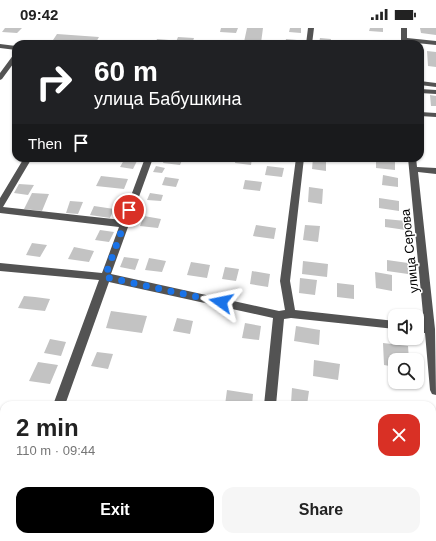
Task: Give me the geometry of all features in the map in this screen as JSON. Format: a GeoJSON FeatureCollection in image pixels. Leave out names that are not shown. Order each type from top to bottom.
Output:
{"type":"FeatureCollection","features":[{"type":"Feature","properties":{"kind":"street"},"geometry":{"type":"LineString","coordinates":[[310,40],[311,28]]}},
{"type":"Feature","properties":{"kind":"street"},"geometry":{"type":"LineString","coordinates":[[404,28],[404,40]]}},
{"type":"Feature","properties":{"kind":"street"},"geometry":{"type":"LineString","coordinates":[[424,43],[436,43]]}},
{"type":"Feature","properties":{"kind":"street"},"geometry":{"type":"LineString","coordinates":[[0,46],[12,48]]}},
{"type":"Feature","properties":{"kind":"street"},"geometry":{"type":"LineString","coordinates":[[0,78],[12,61]]}},
{"type":"Feature","properties":{"kind":"street"},"geometry":{"type":"LineString","coordinates":[[424,84],[436,85]]}},
{"type":"Feature","properties":{"kind":"street"},"geometry":{"type":"LineString","coordinates":[[424,91],[436,92]]}},
{"type":"Feature","properties":{"kind":"street"},"geometry":{"type":"LineString","coordinates":[[424,114],[436,115]]}},
{"type":"Feature","properties":{"kind":"street"},"geometry":{"type":"LineString","coordinates":[[0,205],[26,162]]}},
{"type":"Feature","properties":{"kind":"street"},"geometry":{"type":"LineString","coordinates":[[60,401],[147,162]]}},
{"type":"Feature","properties":{"kind":"street"},"geometry":{"type":"LineString","coordinates":[[291,314],[285,281],[300,162]]}},
{"type":"Feature","properties":{"kind":"street","name":"улица Серова"},"geometry":{"type":"LineString","coordinates":[[413,162],[432,325],[436,390]]}},
{"type":"Feature","properties":{"kind":"street"},"geometry":{"type":"LineString","coordinates":[[414,169],[436,171]]}},
{"type":"Feature","properties":{"kind":"street"},"geometry":{"type":"LineString","coordinates":[[0,210],[124,224]]}},
{"type":"Feature","properties":{"kind":"street"},"geometry":{"type":"LineString","coordinates":[[0,267],[105,277],[279,315],[291,314],[388,324]]}},
{"type":"Feature","properties":{"kind":"street"},"geometry":{"type":"LineString","coordinates":[[270,401],[279,315]]}},
{"type":"Feature","properties":{"kind":"building"},"geometry":{"type":"Polygon","coordinates":[[[5,28],[22,28],[17,33],[2,32],[5,28]]]}},
{"type":"Feature","properties":{"kind":"building"},"geometry":{"type":"Polygon","coordinates":[[[221,28],[238,28],[236,33],[220,32],[221,28]]]}},
{"type":"Feature","properties":{"kind":"building"},"geometry":{"type":"Polygon","coordinates":[[[247,28],[263,28],[261,40],[244,40],[247,28]]]}},
{"type":"Feature","properties":{"kind":"building"},"geometry":{"type":"Polygon","coordinates":[[[290,28],[301,28],[301,33],[289,32],[290,28]]]}},
{"type":"Feature","properties":{"kind":"building"},"geometry":{"type":"Polygon","coordinates":[[[370,28],[383,28],[383,32],[369,31],[370,28]]]}},
{"type":"Feature","properties":{"kind":"building"},"geometry":{"type":"Polygon","coordinates":[[[420,28],[436,28],[436,35],[421,33],[420,28]]]}},
{"type":"Feature","properties":{"kind":"building"},"geometry":{"type":"Polygon","coordinates":[[[57,34],[99,37],[97,40],[53,40],[57,34]]]}},
{"type":"Feature","properties":{"kind":"building"},"geometry":{"type":"Polygon","coordinates":[[[178,37],[194,38],[193,40],[177,40],[178,37]]]}},
{"type":"Feature","properties":{"kind":"building"},"geometry":{"type":"Polygon","coordinates":[[[320,38],[331,39],[331,40],[320,40],[320,38]]]}},
{"type":"Feature","properties":{"kind":"building"},"geometry":{"type":"Polygon","coordinates":[[[427,51],[436,52],[436,67],[428,66],[427,51]]]}},
{"type":"Feature","properties":{"kind":"building"},"geometry":{"type":"Polygon","coordinates":[[[430,95],[436,96],[436,106],[431,106],[430,95]]]}},
{"type":"Feature","properties":{"kind":"building"},"geometry":{"type":"Polygon","coordinates":[[[123,162],[136,162],[133,169],[120,167],[123,162]]]}},
{"type":"Feature","properties":{"kind":"building"},"geometry":{"type":"Polygon","coordinates":[[[163,162],[181,162],[180,165],[163,162]]]}},
{"type":"Feature","properties":{"kind":"building"},"geometry":{"type":"Polygon","coordinates":[[[235,162],[251,162],[251,165],[235,162]]]}},
{"type":"Feature","properties":{"kind":"building"},"geometry":{"type":"Polygon","coordinates":[[[313,162],[326,162],[326,171],[312,169],[313,162]]]}},
{"type":"Feature","properties":{"kind":"building"},"geometry":{"type":"Polygon","coordinates":[[[376,162],[395,162],[395,170],[376,168],[376,162]]]}},
{"type":"Feature","properties":{"kind":"building"},"geometry":{"type":"Polygon","coordinates":[[[156,166],[165,168],[162,173],[153,172],[156,166]]]}},
{"type":"Feature","properties":{"kind":"building"},"geometry":{"type":"Polygon","coordinates":[[[267,166],[284,168],[282,177],[265,175],[267,166]]]}},
{"type":"Feature","properties":{"kind":"building"},"geometry":{"type":"Polygon","coordinates":[[[383,175],[398,178],[398,187],[382,185],[383,175]]]}},
{"type":"Feature","properties":{"kind":"building"},"geometry":{"type":"Polygon","coordinates":[[[101,176],[128,179],[124,189],[96,186],[101,176]]]}},
{"type":"Feature","properties":{"kind":"building"},"geometry":{"type":"Polygon","coordinates":[[[165,177],[179,179],[176,187],[162,185],[165,177]]]}},
{"type":"Feature","properties":{"kind":"building"},"geometry":{"type":"Polygon","coordinates":[[[245,180],[262,182],[260,191],[243,189],[245,180]]]}},
{"type":"Feature","properties":{"kind":"building"},"geometry":{"type":"Polygon","coordinates":[[[19,184],[34,185],[28,195],[14,193],[19,184]]]}},
{"type":"Feature","properties":{"kind":"building"},"geometry":{"type":"Polygon","coordinates":[[[309,187],[323,189],[322,204],[308,202],[309,187]]]}},
{"type":"Feature","properties":{"kind":"building"},"geometry":{"type":"Polygon","coordinates":[[[32,193],[49,194],[42,211],[24,209],[32,193]]]}},
{"type":"Feature","properties":{"kind":"building"},"geometry":{"type":"Polygon","coordinates":[[[150,193],[163,195],[161,201],[147,200],[150,193]]]}},
{"type":"Feature","properties":{"kind":"building"},"geometry":{"type":"Polygon","coordinates":[[[379,198],[399,201],[399,211],[379,208],[379,198]]]}},
{"type":"Feature","properties":{"kind":"building"},"geometry":{"type":"Polygon","coordinates":[[[70,201],[83,202],[78,214],[66,213],[70,201]]]}},
{"type":"Feature","properties":{"kind":"building"},"geometry":{"type":"Polygon","coordinates":[[[94,206],[114,209],[110,218],[90,215],[94,206]]]}},
{"type":"Feature","properties":{"kind":"building"},"geometry":{"type":"Polygon","coordinates":[[[144,216],[161,219],[158,228],[140,226],[144,216]]]}},
{"type":"Feature","properties":{"kind":"building"},"geometry":{"type":"Polygon","coordinates":[[[385,219],[406,221],[406,230],[385,227],[385,219]]]}},
{"type":"Feature","properties":{"kind":"building"},"geometry":{"type":"Polygon","coordinates":[[[256,225],[276,228],[274,239],[253,236],[256,225]]]}},
{"type":"Feature","properties":{"kind":"building"},"geometry":{"type":"Polygon","coordinates":[[[305,225],[320,226],[318,242],[303,240],[305,225]]]}},
{"type":"Feature","properties":{"kind":"building"},"geometry":{"type":"Polygon","coordinates":[[[100,230],[114,232],[109,242],[95,240],[100,230]]]}},
{"type":"Feature","properties":{"kind":"building"},"geometry":{"type":"Polygon","coordinates":[[[32,243],[47,245],[40,257],[26,255],[32,243]]]}},
{"type":"Feature","properties":{"kind":"building"},"geometry":{"type":"Polygon","coordinates":[[[74,247],[94,251],[89,262],[68,259],[74,247]]]}},
{"type":"Feature","properties":{"kind":"building"},"geometry":{"type":"Polygon","coordinates":[[[124,257],[139,259],[135,270],[120,267],[124,257]]]}},
{"type":"Feature","properties":{"kind":"building"},"geometry":{"type":"Polygon","coordinates":[[[149,258],[166,261],[162,272],[145,270],[149,258]]]}},
{"type":"Feature","properties":{"kind":"building"},"geometry":{"type":"Polygon","coordinates":[[[387,260],[408,263],[408,274],[387,271],[387,260]]]}},
{"type":"Feature","properties":{"kind":"building"},"geometry":{"type":"Polygon","coordinates":[[[303,261],[328,264],[327,277],[302,274],[303,261]]]}},
{"type":"Feature","properties":{"kind":"building"},"geometry":{"type":"Polygon","coordinates":[[[191,262],[210,265],[207,278],[187,275],[191,262]]]}},
{"type":"Feature","properties":{"kind":"building"},"geometry":{"type":"Polygon","coordinates":[[[225,267],[239,269],[236,281],[222,279],[225,267]]]}},
{"type":"Feature","properties":{"kind":"building"},"geometry":{"type":"Polygon","coordinates":[[[252,271],[270,274],[268,287],[250,284],[252,271]]]}},
{"type":"Feature","properties":{"kind":"building"},"geometry":{"type":"Polygon","coordinates":[[[375,272],[392,275],[392,291],[376,288],[375,272]]]}},
{"type":"Feature","properties":{"kind":"building"},"geometry":{"type":"Polygon","coordinates":[[[300,278],[317,280],[315,295],[299,293],[300,278]]]}},
{"type":"Feature","properties":{"kind":"building"},"geometry":{"type":"Polygon","coordinates":[[[337,283],[354,285],[354,299],[337,297],[337,283]]]}},
{"type":"Feature","properties":{"kind":"building"},"geometry":{"type":"Polygon","coordinates":[[[24,296],[50,299],[45,311],[18,308],[24,296]]]}},
{"type":"Feature","properties":{"kind":"building"},"geometry":{"type":"Polygon","coordinates":[[[111,311],[147,316],[142,333],[106,328],[111,311]]]}},
{"type":"Feature","properties":{"kind":"building"},"geometry":{"type":"Polygon","coordinates":[[[177,318],[193,321],[190,334],[173,331],[177,318]]]}},
{"type":"Feature","properties":{"kind":"building"},"geometry":{"type":"Polygon","coordinates":[[[245,323],[261,326],[259,340],[242,338],[245,323]]]}},
{"type":"Feature","properties":{"kind":"building"},"geometry":{"type":"Polygon","coordinates":[[[296,326],[320,330],[319,345],[294,341],[296,326]]]}},
{"type":"Feature","properties":{"kind":"building"},"geometry":{"type":"Polygon","coordinates":[[[50,339],[66,342],[61,356],[44,353],[50,339]]]}},
{"type":"Feature","properties":{"kind":"building"},"geometry":{"type":"Polygon","coordinates":[[[383,343],[388,344],[388,345],[408,346],[408,353],[388,353],[388,366],[384,365],[383,343]]]}},
{"type":"Feature","properties":{"kind":"building"},"geometry":{"type":"Polygon","coordinates":[[[97,352],[113,354],[108,369],[91,366],[97,352]]]}},
{"type":"Feature","properties":{"kind":"building"},"geometry":{"type":"Polygon","coordinates":[[[314,360],[340,364],[338,380],[313,376],[314,360]]]}},
{"type":"Feature","properties":{"kind":"building"},"geometry":{"type":"Polygon","coordinates":[[[38,362],[58,365],[50,384],[29,381],[38,362]]]}},
{"type":"Feature","properties":{"kind":"building"},"geometry":{"type":"Polygon","coordinates":[[[292,388],[309,391],[308,401],[291,401],[292,388]]]}},
{"type":"Feature","properties":{"kind":"building"},"geometry":{"type":"Polygon","coordinates":[[[227,390],[253,394],[252,401],[226,401],[227,390]]]}},
{"type":"Feature","properties":{"kind":"route"},"geometry":{"type":"LineString","coordinates":[[129,210],[105,277],[221,302]]}}]}
